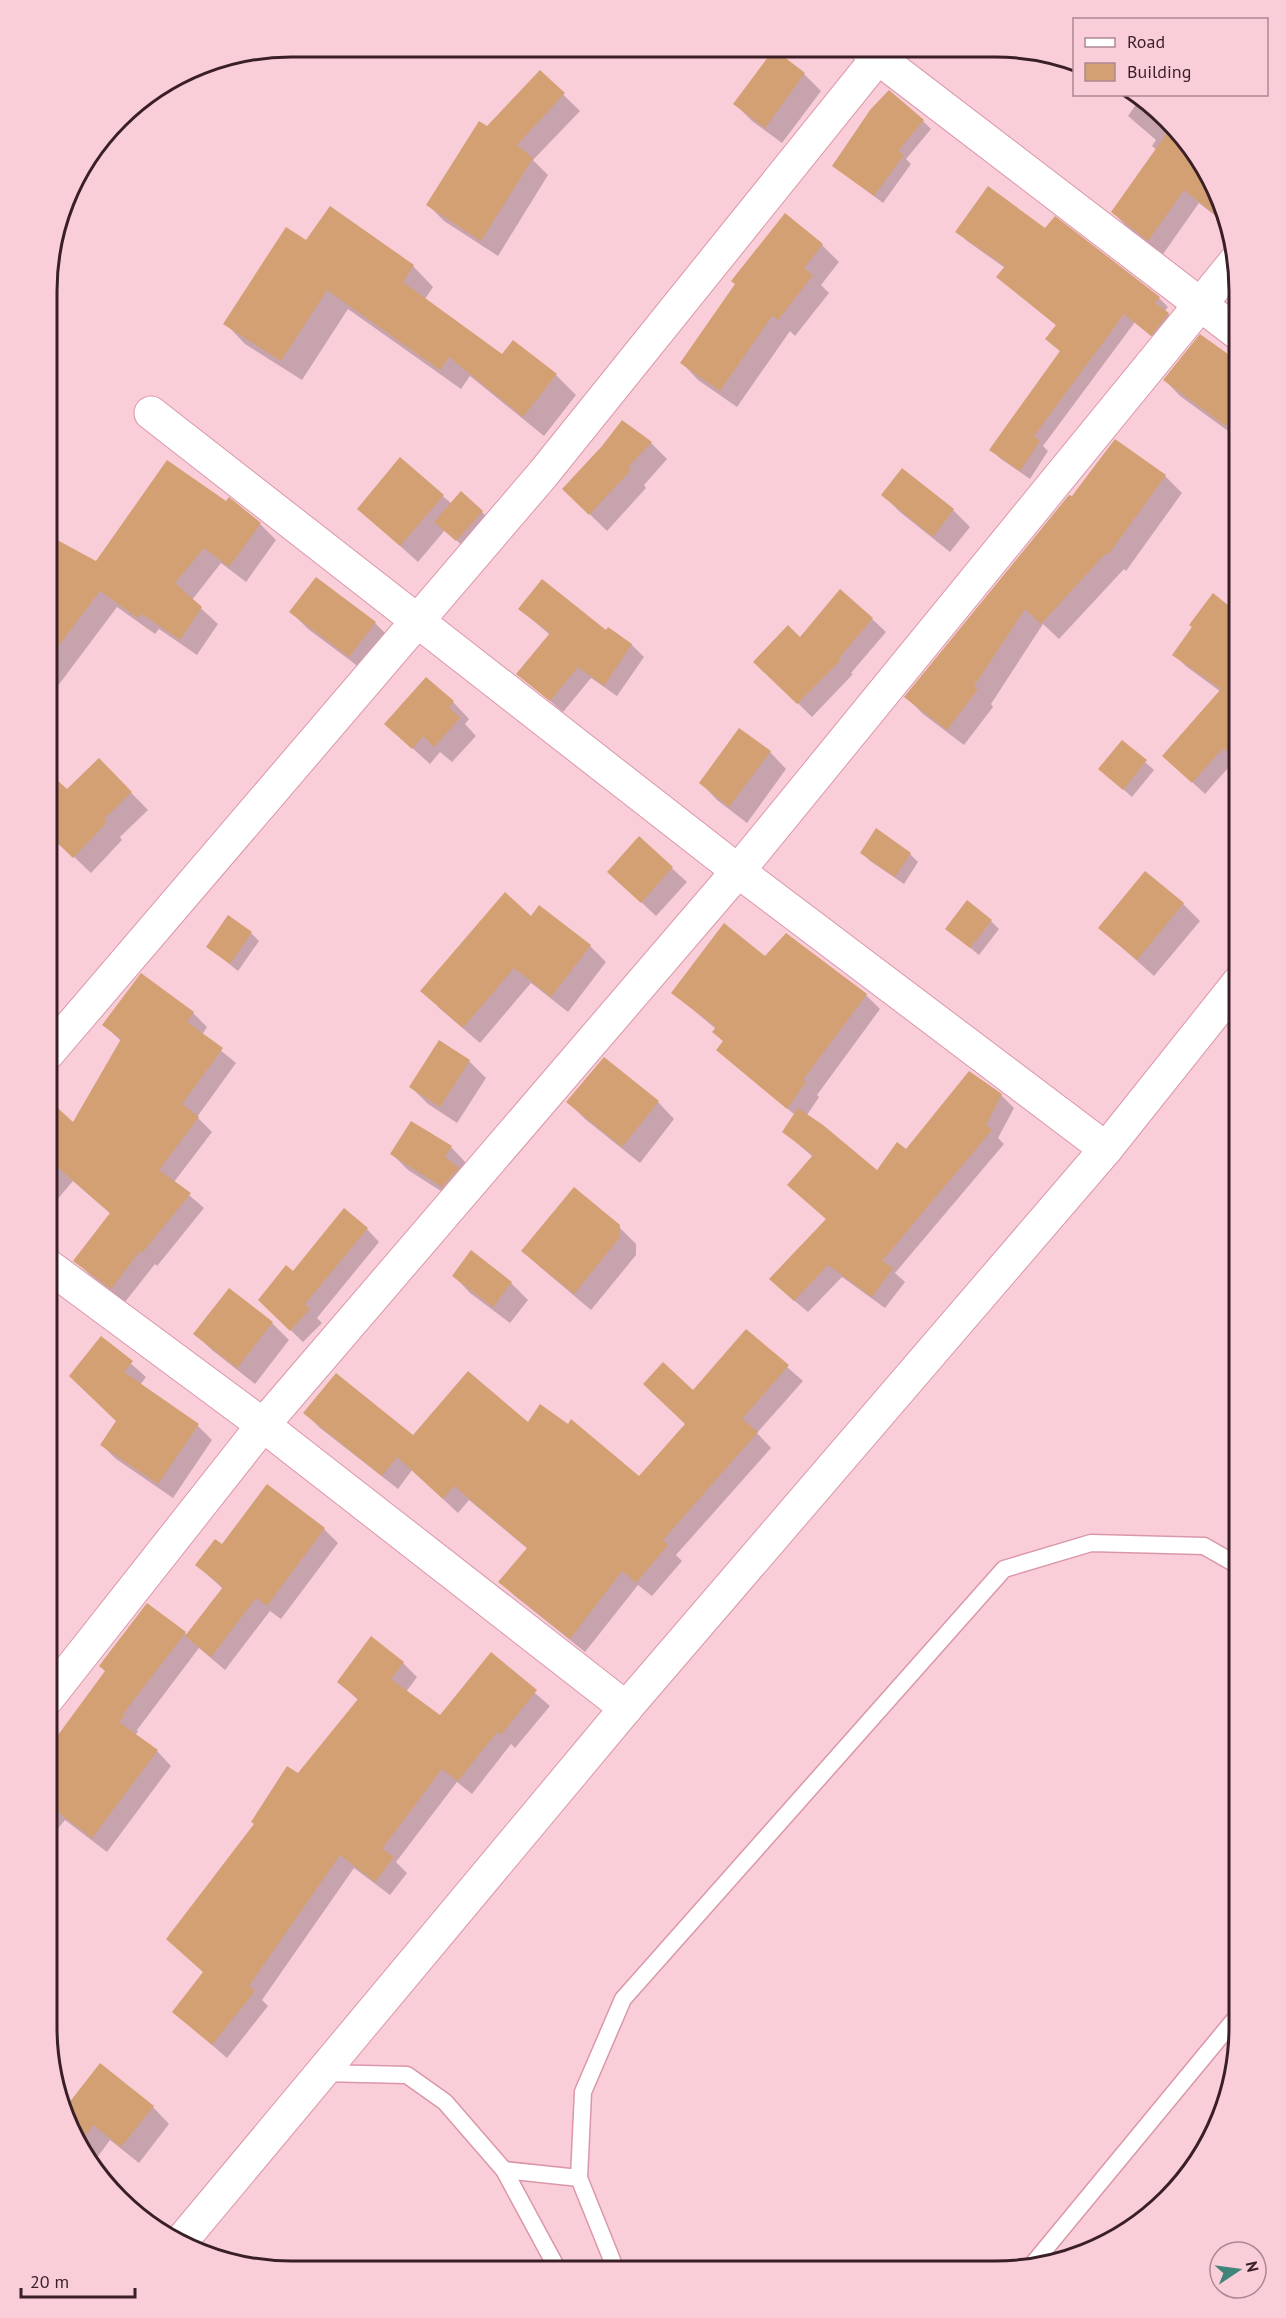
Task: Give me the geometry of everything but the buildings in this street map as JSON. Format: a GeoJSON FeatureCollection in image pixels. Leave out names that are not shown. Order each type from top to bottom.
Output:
{"type":"FeatureCollection","features":[{"type":"Feature","properties":{"kind":"main road"},"geometry":{"type":"LineString","coordinates":[[57,1042],[543,474],[874,57]]}},
{"type":"Feature","properties":{"kind":"main road"},"geometry":{"type":"LineString","coordinates":[[882,57],[1229,326]]}},
{"type":"Feature","properties":{"kind":"main road"},"geometry":{"type":"LineString","coordinates":[[57,1686],[263,1425],[738,872],[1228,271]]}},
{"type":"Feature","properties":{"kind":"main road"},"geometry":{"type":"LineString","coordinates":[[151,413],[738,872],[1106,1149]]}},
{"type":"Feature","properties":{"kind":"main road"},"geometry":{"type":"LineString","coordinates":[[186,2236],[626,1708],[1106,1149],[1229,995]]}},
{"type":"Feature","properties":{"kind":"main road"},"geometry":{"type":"LineString","coordinates":[[57,1272],[263,1425],[626,1708]]}},
{"type":"Feature","properties":{"kind":"lane"},"geometry":{"type":"LineString","coordinates":[[612,2261],[579,2178],[583,2092],[623,1999],[1004,1569],[1091,1543],[1204,1546],[1229,1560]]}},
{"type":"Feature","properties":{"kind":"lane"},"geometry":{"type":"LineString","coordinates":[[1039,2256],[1229,2026]]}},
{"type":"Feature","properties":{"kind":"lane"},"geometry":{"type":"LineString","coordinates":[[321,2073],[407,2075],[445,2102],[504,2170],[553,2261]]}},
{"type":"Feature","properties":{"kind":"lane"},"geometry":{"type":"LineString","coordinates":[[504,2170],[579,2178]]}}]}
